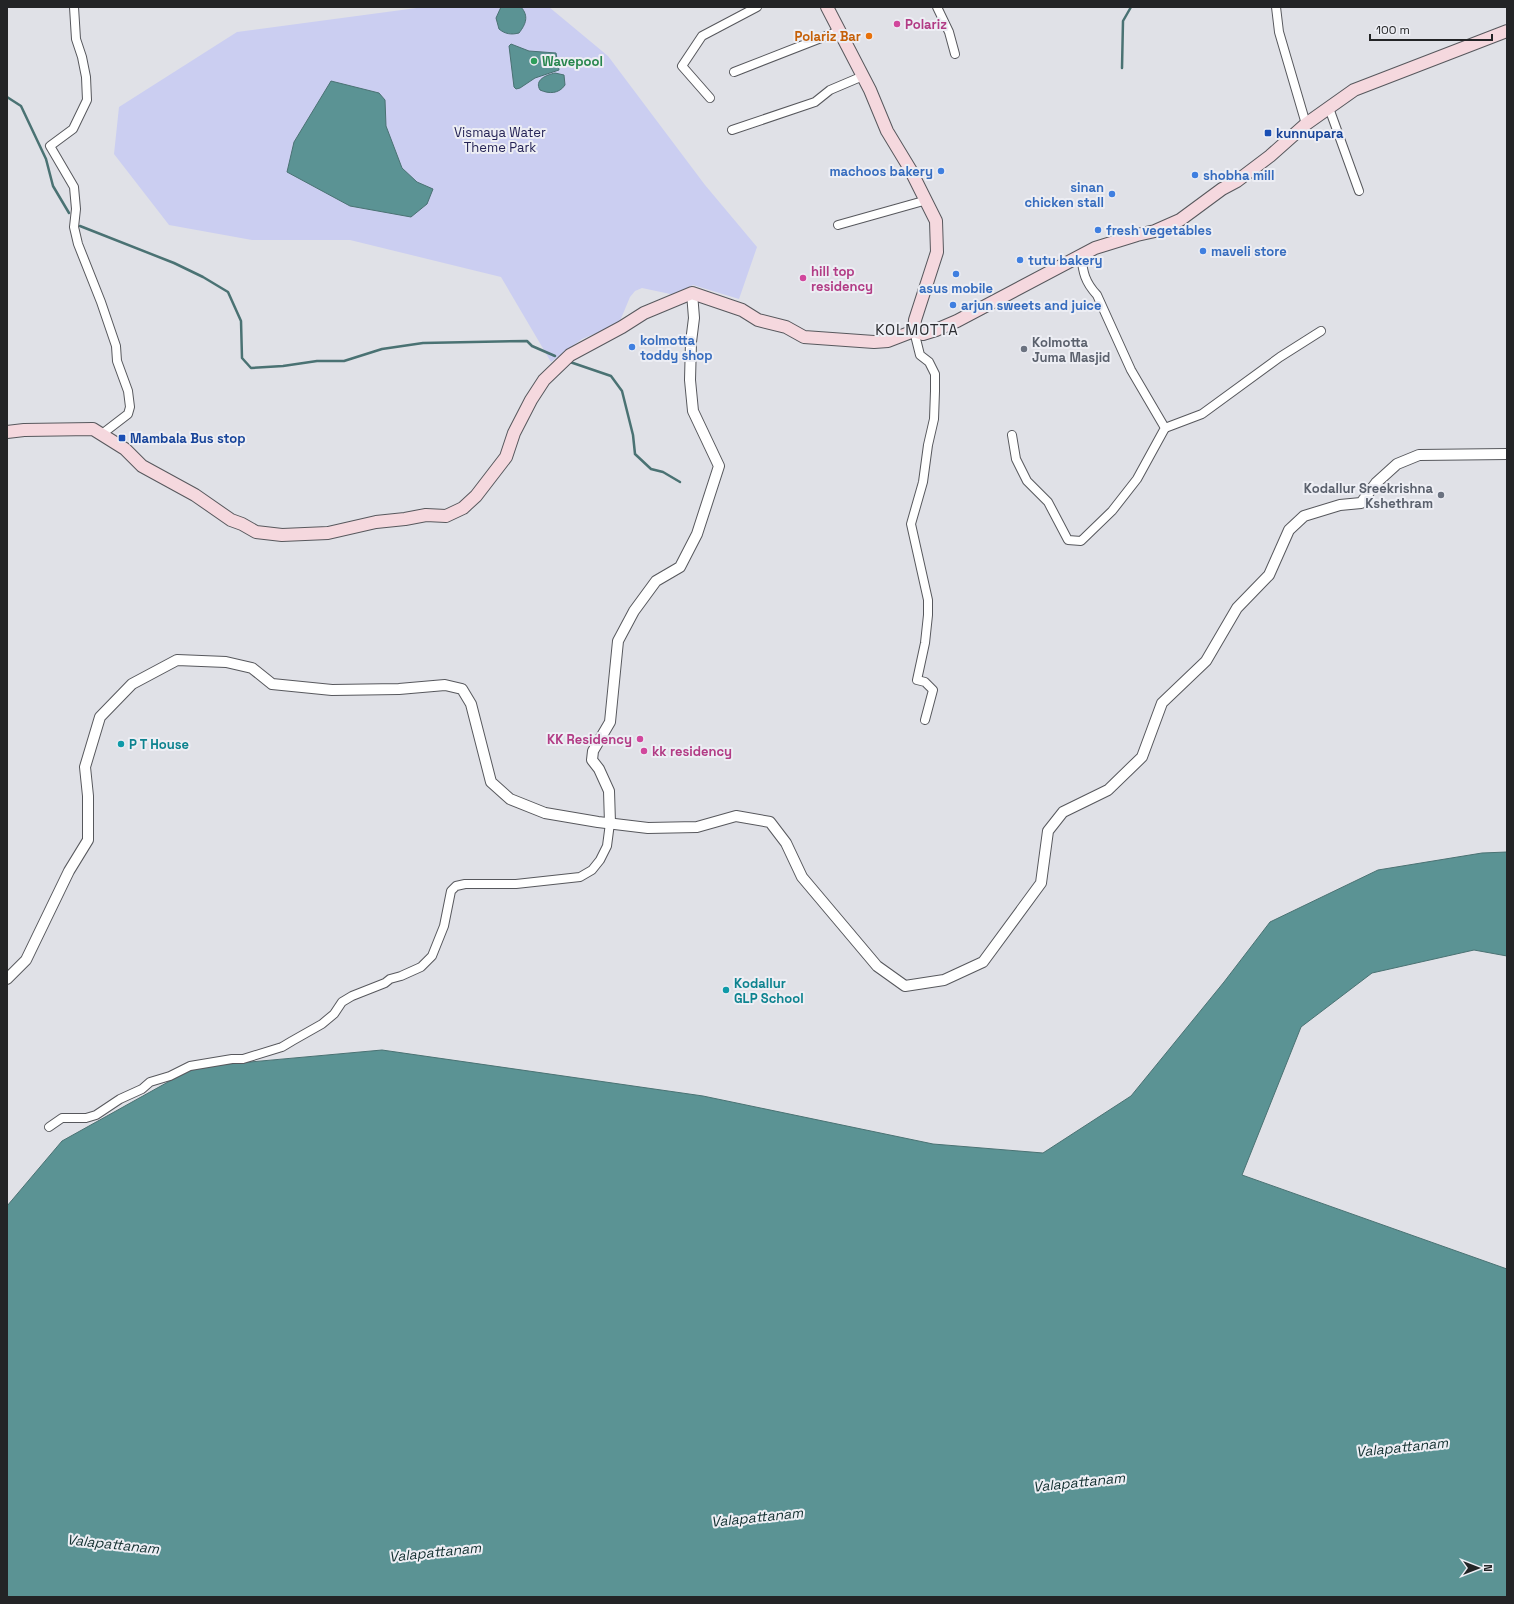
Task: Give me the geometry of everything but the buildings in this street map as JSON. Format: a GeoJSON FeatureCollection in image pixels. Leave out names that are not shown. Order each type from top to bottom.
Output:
{"type":"FeatureCollection","features":[{"type":"Feature","properties":{"kind":"main road"},"geometry":{"type":"LineString","coordinates":[[827,7],[863,76],[887,131],[927,200],[936,221],[937,252],[915,320],[914,331]]}},
{"type":"Feature","properties":{"kind":"main road"},"geometry":{"type":"LineString","coordinates":[[7,432],[24,430],[93,429],[125,449],[142,466],[195,495],[231,520],[256,532],[282,535],[328,533],[376,522],[426,515],[446,516],[463,508],[476,496],[506,457],[514,433],[531,400],[544,380],[570,355],[622,327],[644,313],[692,293],[742,310],[758,320],[786,327],[804,337],[874,342],[888,341],[914,331],[923,334],[957,321],[1081,254],[1095,248],[1155,231],[1180,220],[1222,189],[1237,181],[1270,156],[1306,124],[1354,90],[1507,31]]}},
{"type":"Feature","properties":{"kind":"street"},"geometry":{"type":"LineString","coordinates":[[74,7],[76,39],[83,64],[87,100],[73,129],[50,146],[74,188],[76,208],[74,227],[78,244],[103,307],[116,346],[117,361],[128,391],[130,407],[128,414],[102,434]]}},
{"type":"Feature","properties":{"kind":"street"},"geometry":{"type":"LineString","coordinates":[[710,98],[682,66],[702,36],[757,7]]}},
{"type":"Feature","properties":{"kind":"street"},"geometry":{"type":"LineString","coordinates":[[937,7],[949,32],[956,54]]}},
{"type":"Feature","properties":{"kind":"street"},"geometry":{"type":"LineString","coordinates":[[1276,7],[1279,32],[1306,124]]}},
{"type":"Feature","properties":{"kind":"street"},"geometry":{"type":"LineString","coordinates":[[734,72],[839,31]]}},
{"type":"Feature","properties":{"kind":"street"},"geometry":{"type":"LineString","coordinates":[[732,130],[814,102],[830,90],[863,76]]}},
{"type":"Feature","properties":{"kind":"street"},"geometry":{"type":"LineString","coordinates":[[1329,108],[1359,190]]}},
{"type":"Feature","properties":{"kind":"street"},"geometry":{"type":"LineString","coordinates":[[838,225],[927,200]]}},
{"type":"Feature","properties":{"kind":"street"},"geometry":{"type":"LineString","coordinates":[[1081,254],[1082,267],[1089,286],[1097,295],[1131,370],[1165,428]]}},
{"type":"Feature","properties":{"kind":"street"},"geometry":{"type":"LineString","coordinates":[[49,1127],[62,1118],[86,1118],[96,1115],[120,1099],[142,1089],[150,1082],[170,1076],[190,1066],[243,1059],[282,1047],[322,1024],[334,1014],[342,1002],[352,996],[421,967],[432,956],[444,926],[451,891],[456,886],[465,884],[521,883],[580,877],[592,870],[600,860],[607,846],[610,823],[609,791],[599,769],[592,760],[593,751],[610,722],[618,641],[634,611],[656,581],[680,567],[697,534],[719,466],[693,411],[690,380],[691,342],[694,318],[692,293]]}},
{"type":"Feature","properties":{"kind":"street"},"geometry":{"type":"LineString","coordinates":[[914,331],[920,355],[929,362],[935,374],[936,391],[934,419],[928,445],[923,482],[911,524],[928,600],[925,643],[917,680],[925,682],[933,690],[925,720]]}},
{"type":"Feature","properties":{"kind":"street"},"geometry":{"type":"LineString","coordinates":[[1012,436],[1016,459],[1027,481],[1048,502],[1068,540],[1081,541],[1112,510],[1137,479],[1165,428],[1202,414],[1280,357],[1321,331]]}},
{"type":"Feature","properties":{"kind":"street"},"geometry":{"type":"LineString","coordinates":[[7,979],[26,960],[70,871],[88,840],[88,796],[85,767],[100,717],[132,684],[177,660],[226,662],[252,668],[272,684],[332,690],[445,685],[462,689],[471,704],[491,782],[510,799],[545,813],[648,828],[697,827],[736,816],[770,822],[786,843],[802,877],[877,966],[905,986],[944,980],[982,962],[1041,883],[1048,830],[1063,812],[1108,790],[1142,757],[1162,703],[1206,661],[1237,608],[1269,575],[1289,530],[1304,516],[1340,505],[1361,503],[1376,483],[1397,464],[1419,455],[1507,454]]}},
{"type":"Feature","properties":{"kind":"green space","name":"Vismaya Water Theme Park"},"geometry":{"type":"Polygon","coordinates":[[[424,7],[549,7],[608,56],[705,185],[757,247],[739,299],[693,285],[675,295],[642,288],[635,291],[630,297],[620,321],[614,326],[582,339],[551,362],[501,277],[350,240],[252,240],[169,225],[114,154],[119,107],[237,32],[424,7]]]}},
{"type":"Feature","properties":{"kind":"water"},"geometry":{"type":"Polygon","coordinates":[[[501,7],[521,7],[525,14],[526,20],[519,33],[508,34],[499,29],[496,18],[501,7]]]}},
{"type":"Feature","properties":{"kind":"water","name":"Wavepool"},"geometry":{"type":"Polygon","coordinates":[[[511,44],[529,51],[556,53],[559,70],[535,78],[516,89],[514,87],[509,46],[511,44]]]}},
{"type":"Feature","properties":{"kind":"water"},"geometry":{"type":"Polygon","coordinates":[[[555,73],[564,75],[565,85],[563,88],[557,92],[540,90],[539,83],[542,78],[555,73]]]}},
{"type":"Feature","properties":{"kind":"water"},"geometry":{"type":"Polygon","coordinates":[[[331,81],[379,93],[385,100],[386,126],[402,168],[417,182],[433,189],[427,204],[411,217],[350,206],[287,172],[294,142],[331,81]]]}},
{"type":"Feature","properties":{"kind":"water","name":"Valapattanam"},"geometry":{"type":"Polygon","coordinates":[[[1507,852],[1507,956],[1474,950],[1372,973],[1301,1027],[1242,1175],[1507,1269],[1507,1597],[7,1597],[7,1206],[62,1141],[195,1067],[382,1050],[703,1096],[933,1144],[1043,1153],[1131,1096],[1224,982],[1270,922],[1378,870],[1482,853],[1507,852]]]}},
{"type":"Feature","properties":{"kind":"waterway"},"geometry":{"type":"LineString","coordinates":[[1122,68],[1123,21],[1131,7]]}},
{"type":"Feature","properties":{"kind":"waterway"},"geometry":{"type":"LineString","coordinates":[[7,97],[21,106],[46,159],[53,186],[69,213]]}},
{"type":"Feature","properties":{"kind":"waterway"},"geometry":{"type":"LineString","coordinates":[[80,226],[174,263],[203,277],[228,292],[241,321],[242,358],[251,368],[283,366],[317,361],[344,361],[382,349],[423,343],[527,341],[532,346],[555,356]]}},
{"type":"Feature","properties":{"kind":"waterway"},"geometry":{"type":"LineString","coordinates":[[570,362],[611,376],[622,391],[633,435],[635,454],[651,469],[663,472],[680,482]]}},
{"type":"Feature","properties":{"kind":"place","name":"Polariz"},"geometry":{"type":"Point","coordinates":[897,24]}},
{"type":"Feature","properties":{"kind":"place","name":"Polariz Bar"},"geometry":{"type":"Point","coordinates":[869,36]}},
{"type":"Feature","properties":{"kind":"place","name":"Wavepool"},"geometry":{"type":"Point","coordinates":[534,61]}},
{"type":"Feature","properties":{"kind":"place","name":"kunnupara"},"geometry":{"type":"Point","coordinates":[1268,133]}},
{"type":"Feature","properties":{"kind":"place","name":"machoos bakery"},"geometry":{"type":"Point","coordinates":[941,171]}},
{"type":"Feature","properties":{"kind":"place","name":"shobha mill"},"geometry":{"type":"Point","coordinates":[1195,175]}},
{"type":"Feature","properties":{"kind":"place","name":"sinan chicken stall"},"geometry":{"type":"Point","coordinates":[1112,194]}},
{"type":"Feature","properties":{"kind":"place","name":"fresh vegetables"},"geometry":{"type":"Point","coordinates":[1098,230]}},
{"type":"Feature","properties":{"kind":"place","name":"maveli store"},"geometry":{"type":"Point","coordinates":[1203,251]}},
{"type":"Feature","properties":{"kind":"place","name":"tutu bakery"},"geometry":{"type":"Point","coordinates":[1020,260]}},
{"type":"Feature","properties":{"kind":"place","name":"asus mobile"},"geometry":{"type":"Point","coordinates":[956,274]}},
{"type":"Feature","properties":{"kind":"place","name":"hill top residency"},"geometry":{"type":"Point","coordinates":[803,278]}},
{"type":"Feature","properties":{"kind":"place","name":"arjun sweets and juice"},"geometry":{"type":"Point","coordinates":[953,305]}},
{"type":"Feature","properties":{"kind":"place","name":"kolmotta toddy shop"},"geometry":{"type":"Point","coordinates":[632,347]}},
{"type":"Feature","properties":{"kind":"place","name":"Kolmotta Juma Masjid"},"geometry":{"type":"Point","coordinates":[1024,349]}},
{"type":"Feature","properties":{"kind":"place","name":"Mambala Bus stop"},"geometry":{"type":"Point","coordinates":[122,438]}},
{"type":"Feature","properties":{"kind":"place","name":"Kodallur Sreekrishna Kshethram"},"geometry":{"type":"Point","coordinates":[1441,495]}},
{"type":"Feature","properties":{"kind":"place","name":"KK Residency"},"geometry":{"type":"Point","coordinates":[640,739]}},
{"type":"Feature","properties":{"kind":"place","name":"P T House"},"geometry":{"type":"Point","coordinates":[121,744]}},
{"type":"Feature","properties":{"kind":"place","name":"kk residency"},"geometry":{"type":"Point","coordinates":[644,751]}},
{"type":"Feature","properties":{"kind":"place","name":"Kodallur GLP School"},"geometry":{"type":"Point","coordinates":[726,990]}},
{"type":"Feature","properties":{"kind":"district","name":"KOLMOTTA"},"geometry":{"type":"Point","coordinates":[917,329]}}]}
